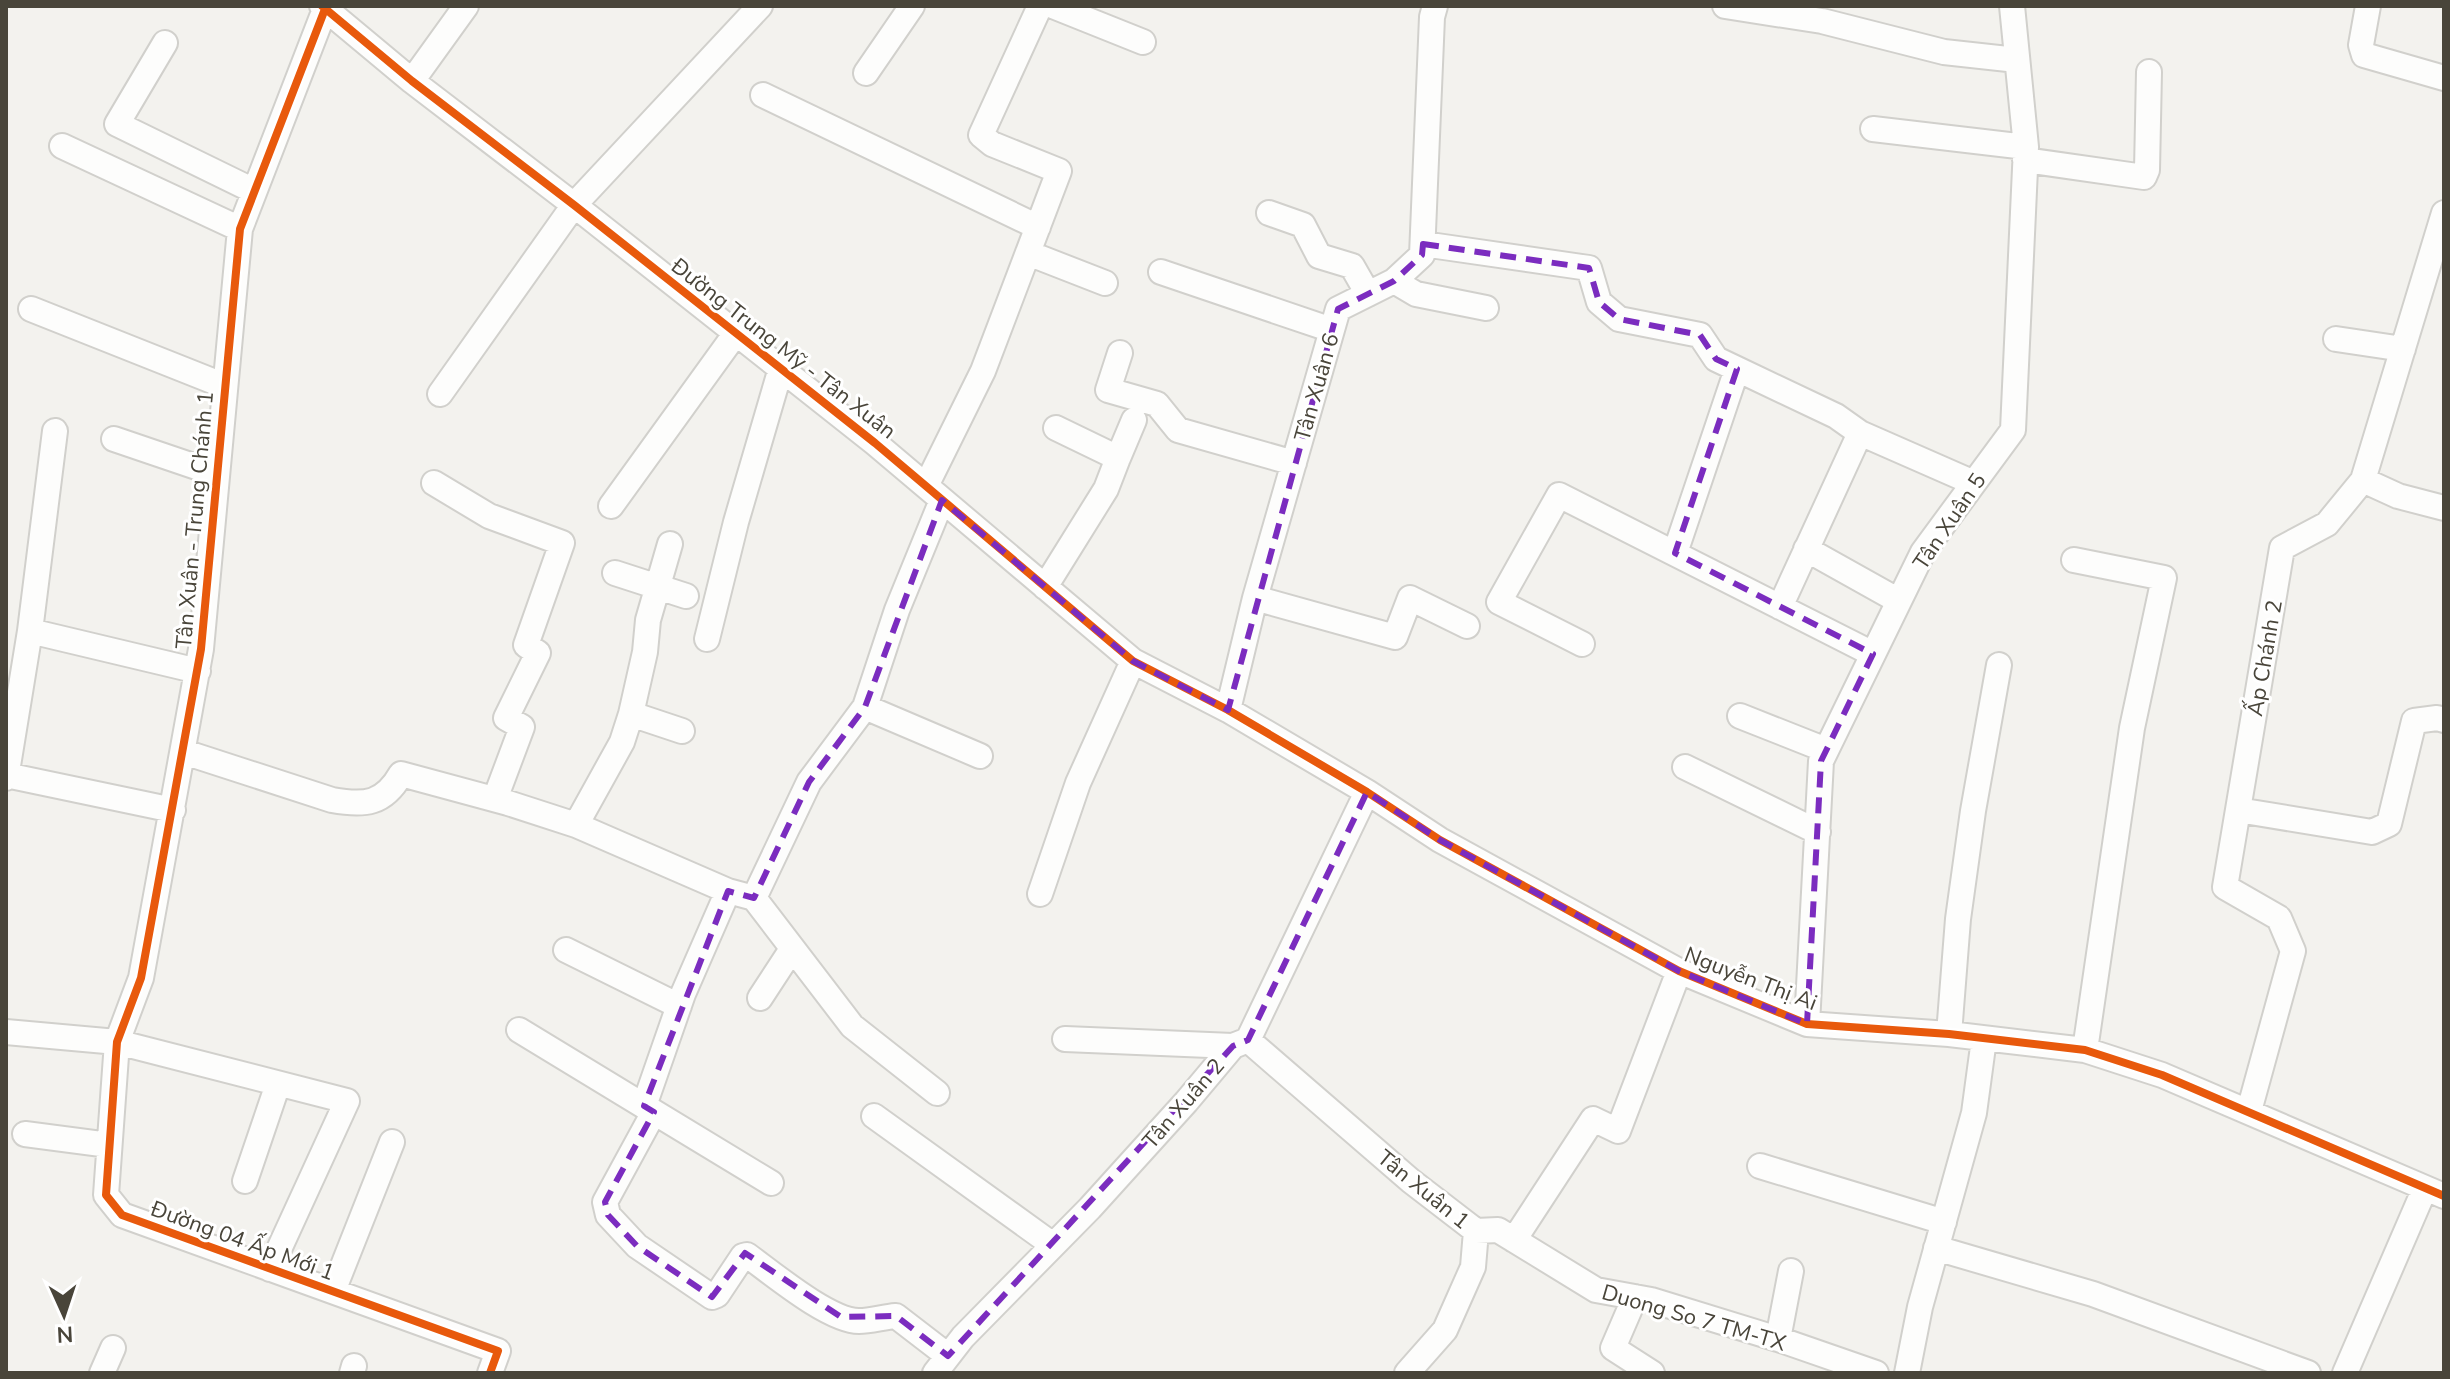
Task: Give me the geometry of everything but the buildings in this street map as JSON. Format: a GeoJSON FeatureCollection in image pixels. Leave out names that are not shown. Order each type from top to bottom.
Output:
{"type":"FeatureCollection","features":[{"type":"Feature","properties":{"kind":"street"},"geometry":{"type":"LineString","coordinates":[[412,81],[466,6]]}},
{"type":"Feature","properties":{"kind":"street"},"geometry":{"type":"LineString","coordinates":[[440,394],[574,205],[760,6]]}},
{"type":"Feature","properties":{"kind":"street"},"geometry":{"type":"LineString","coordinates":[[866,73],[912,6]]}},
{"type":"Feature","properties":{"kind":"street"},"geometry":{"type":"LineString","coordinates":[[754,898],[809,782],[865,707],[934,493],[1059,171],[992,144],[981,135],[1040,6]]}},
{"type":"Feature","properties":{"kind":"street"},"geometry":{"type":"LineString","coordinates":[[1053,6],[1143,42]]}},
{"type":"Feature","properties":{"kind":"street"},"geometry":{"type":"LineString","coordinates":[[1435,6],[1432,17],[1423,244],[1589,268],[1599,302],[1619,319],[1700,335],[1716,359],[1836,416],[1860,433],[1974,483]]}},
{"type":"Feature","properties":{"kind":"street"},"geometry":{"type":"LineString","coordinates":[[1725,6],[1822,21],[1944,52],[2017,60]]}},
{"type":"Feature","properties":{"kind":"street","name":"Tân Xuân 5"},"geometry":{"type":"LineString","coordinates":[[1807,1024],[1821,761],[1923,552],[2013,430],[2026,154],[2012,6]]}},
{"type":"Feature","properties":{"kind":"street"},"geometry":{"type":"LineString","coordinates":[[2368,6],[2361,45],[2364,55],[2444,78]]}},
{"type":"Feature","properties":{"kind":"street","name":"Đường Trung Mỹ - Tân Xuân"},"geometry":{"type":"LineString","coordinates":[[324,7],[412,81],[781,368],[1133,661],[1228,710]]}},
{"type":"Feature","properties":{"kind":"street","name":"Tân Xuân - Trung Chánh 1"},"geometry":{"type":"LineString","coordinates":[[117,1042],[141,978],[198,671],[240,229],[324,7]]}},
{"type":"Feature","properties":{"kind":"street"},"geometry":{"type":"LineString","coordinates":[[165,43],[117,124],[254,191]]}},
{"type":"Feature","properties":{"kind":"street"},"geometry":{"type":"LineString","coordinates":[[1873,129],[2144,177],[2147,170],[2149,72]]}},
{"type":"Feature","properties":{"kind":"street"},"geometry":{"type":"LineString","coordinates":[[763,95],[1038,227]]}},
{"type":"Feature","properties":{"kind":"street"},"geometry":{"type":"LineString","coordinates":[[62,146],[240,229]]}},
{"type":"Feature","properties":{"kind":"street"},"geometry":{"type":"LineString","coordinates":[[1269,213],[1303,225],[1319,256],[1352,266],[1368,294]]}},
{"type":"Feature","properties":{"kind":"street","name":"Ấp Chánh 2"},"geometry":{"type":"LineString","coordinates":[[2249,1111],[2293,951],[2279,918],[2225,887],[2282,548],[2327,524],[2363,480],[2444,213]]}},
{"type":"Feature","properties":{"kind":"street","name":"Tân Xuân 6"},"geometry":{"type":"LineString","coordinates":[[1228,710],[1255,598],[1338,309],[1394,281],[1422,255],[1423,244]]}},
{"type":"Feature","properties":{"kind":"street"},"geometry":{"type":"LineString","coordinates":[[1028,253],[1105,283]]}},
{"type":"Feature","properties":{"kind":"street"},"geometry":{"type":"LineString","coordinates":[[1161,272],[1332,330]]}},
{"type":"Feature","properties":{"kind":"street"},"geometry":{"type":"LineString","coordinates":[[1394,281],[1416,294],[1486,308]]}},
{"type":"Feature","properties":{"kind":"street"},"geometry":{"type":"LineString","coordinates":[[31,309],[225,386]]}},
{"type":"Feature","properties":{"kind":"street"},"geometry":{"type":"LineString","coordinates":[[611,506],[736,333]]}},
{"type":"Feature","properties":{"kind":"street"},"geometry":{"type":"LineString","coordinates":[[2336,339],[2403,349]]}},
{"type":"Feature","properties":{"kind":"street"},"geometry":{"type":"LineString","coordinates":[[1120,353],[1108,390],[1157,404],[1178,430],[1294,463]]}},
{"type":"Feature","properties":{"kind":"street"},"geometry":{"type":"LineString","coordinates":[[707,639],[736,522],[781,368]]}},
{"type":"Feature","properties":{"kind":"street"},"geometry":{"type":"LineString","coordinates":[[1675,553],[1737,369]]}},
{"type":"Feature","properties":{"kind":"street"},"geometry":{"type":"LineString","coordinates":[[1045,587],[1106,489],[1134,420]]}},
{"type":"Feature","properties":{"kind":"street"},"geometry":{"type":"LineString","coordinates":[[1056,428],[1118,458]]}},
{"type":"Feature","properties":{"kind":"street"},"geometry":{"type":"LineString","coordinates":[[55,431],[30,631],[6,776],[173,810]]}},
{"type":"Feature","properties":{"kind":"street"},"geometry":{"type":"LineString","coordinates":[[1780,607],[1860,433]]}},
{"type":"Feature","properties":{"kind":"street"},"geometry":{"type":"LineString","coordinates":[[114,439],[217,474]]}},
{"type":"Feature","properties":{"kind":"street"},"geometry":{"type":"LineString","coordinates":[[2363,480],[2398,496],[2444,508]]}},
{"type":"Feature","properties":{"kind":"street"},"geometry":{"type":"LineString","coordinates":[[434,483],[489,516],[562,543],[526,645],[538,653],[506,718],[522,727],[495,799]]}},
{"type":"Feature","properties":{"kind":"street"},"geometry":{"type":"LineString","coordinates":[[1582,644],[1499,602],[1559,495],[1873,654]]}},
{"type":"Feature","properties":{"kind":"street"},"geometry":{"type":"LineString","coordinates":[[576,825],[622,742],[645,652],[648,620],[670,544]]}},
{"type":"Feature","properties":{"kind":"street"},"geometry":{"type":"LineString","coordinates":[[1806,549],[1899,601]]}},
{"type":"Feature","properties":{"kind":"street"},"geometry":{"type":"LineString","coordinates":[[2074,560],[2164,578],[2132,728],[2085,1050]]}},
{"type":"Feature","properties":{"kind":"street"},"geometry":{"type":"LineString","coordinates":[[615,573],[686,596]]}},
{"type":"Feature","properties":{"kind":"street"},"geometry":{"type":"LineString","coordinates":[[1255,598],[1395,637],[1410,598],[1467,626]]}},
{"type":"Feature","properties":{"kind":"street"},"geometry":{"type":"LineString","coordinates":[[30,631],[198,671]]}},
{"type":"Feature","properties":{"kind":"street"},"geometry":{"type":"LineString","coordinates":[[1040,894],[1078,783],[1133,661]]}},
{"type":"Feature","properties":{"kind":"street"},"geometry":{"type":"LineString","coordinates":[[1949,1034],[1958,919],[1973,811],[1999,665]]}},
{"type":"Feature","properties":{"kind":"street"},"geometry":{"type":"LineString","coordinates":[[865,707],[980,756]]}},
{"type":"Feature","properties":{"kind":"street","name":"Nguyễn Thị Ai"},"geometry":{"type":"LineString","coordinates":[[1228,710],[1367,792],[1440,840],[1679,971],[1807,1024],[1949,1034],[2085,1050],[2162,1075],[2435,1192]]}},
{"type":"Feature","properties":{"kind":"street"},"geometry":{"type":"LineString","coordinates":[[631,714],[682,731]]}},
{"type":"Feature","properties":{"kind":"street"},"geometry":{"type":"LineString","coordinates":[[1740,716],[1826,750]]}},
{"type":"Feature","properties":{"kind":"street"},"geometry":{"type":"LineString","coordinates":[[2238,810],[2372,832],[2389,824],[2414,721],[2444,720]]}},
{"type":"Feature","properties":{"kind":"street"},"geometry":{"type":"LineString","coordinates":[[184,752],[332,800],[356,804],[378,799],[392,790],[401,774],[576,825],[728,891],[754,898],[852,1026],[937,1093]]}},
{"type":"Feature","properties":{"kind":"street"},"geometry":{"type":"LineString","coordinates":[[1685,767],[1818,832]]}},
{"type":"Feature","properties":{"kind":"street","name":"Tân Xuân 2"},"geometry":{"type":"LineString","coordinates":[[941,1364],[1241,1043],[1367,792]]}},
{"type":"Feature","properties":{"kind":"street"},"geometry":{"type":"LineString","coordinates":[[728,891],[679,1006],[649,1109],[605,1202],[608,1215],[637,1246],[712,1297],[717,1295],[743,1256],[747,1255],[796,1292],[841,1317],[861,1321],[896,1316],[941,1364]]}},
{"type":"Feature","properties":{"kind":"street"},"geometry":{"type":"LineString","coordinates":[[760,998],[792,949]]}},
{"type":"Feature","properties":{"kind":"street"},"geometry":{"type":"LineString","coordinates":[[566,950],[679,1006]]}},
{"type":"Feature","properties":{"kind":"street"},"geometry":{"type":"LineString","coordinates":[[1514,1240],[1593,1119],[1618,1131],[1679,971]]}},
{"type":"Feature","properties":{"kind":"street"},"geometry":{"type":"LineString","coordinates":[[519,1030],[771,1183]]}},
{"type":"Feature","properties":{"kind":"street"},"geometry":{"type":"LineString","coordinates":[[6,1032],[117,1042],[347,1101],[270,1269]]}},
{"type":"Feature","properties":{"kind":"street"},"geometry":{"type":"LineString","coordinates":[[1065,1039],[1241,1043]]}},
{"type":"Feature","properties":{"kind":"street"},"geometry":{"type":"LineString","coordinates":[[1907,1373],[1916,1322],[1974,1113],[1984,1039]]}},
{"type":"Feature","properties":{"kind":"street","name":"Đường 04 Ấp Mới 1"},"geometry":{"type":"LineString","coordinates":[[117,1042],[106,1195],[122,1215],[498,1351],[490,1373]]}},
{"type":"Feature","properties":{"kind":"street","name":"Tân Xuân 1"},"geometry":{"type":"LineString","coordinates":[[1241,1043],[1476,1231],[1473,1267],[1445,1330],[1407,1373]]}},
{"type":"Feature","properties":{"kind":"street"},"geometry":{"type":"LineString","coordinates":[[245,1181],[278,1084]]}},
{"type":"Feature","properties":{"kind":"street"},"geometry":{"type":"LineString","coordinates":[[874,1116],[1053,1245]]}},
{"type":"Feature","properties":{"kind":"street"},"geometry":{"type":"LineString","coordinates":[[25,1134],[109,1145]]}},
{"type":"Feature","properties":{"kind":"street"},"geometry":{"type":"LineString","coordinates":[[333,1291],[392,1142]]}},
{"type":"Feature","properties":{"kind":"street"},"geometry":{"type":"LineString","coordinates":[[1760,1166],[1944,1222]]}},
{"type":"Feature","properties":{"kind":"street"},"geometry":{"type":"LineString","coordinates":[[2345,1373],[2435,1192]]}},
{"type":"Feature","properties":{"kind":"street","name":"Duong So 7 TM-TX"},"geometry":{"type":"LineString","coordinates":[[1476,1231],[1498,1230],[1596,1290],[1635,1297],[1778,1339],[1876,1373]]}},
{"type":"Feature","properties":{"kind":"street"},"geometry":{"type":"LineString","coordinates":[[1936,1248],[2093,1294],[2308,1373]]}},
{"type":"Feature","properties":{"kind":"street"},"geometry":{"type":"LineString","coordinates":[[1778,1339],[1791,1271]]}},
{"type":"Feature","properties":{"kind":"street"},"geometry":{"type":"LineString","coordinates":[[1635,1297],[1613,1348],[1652,1373]]}},
{"type":"Feature","properties":{"kind":"street"},"geometry":{"type":"LineString","coordinates":[[102,1373],[113,1348]]}},
{"type":"Feature","properties":{"kind":"highlighted area"},"geometry":{"type":"Polygon","coordinates":[[[1423,244],[1589,268],[1599,302],[1619,319],[1700,335],[1716,359],[1737,369],[1675,553],[1873,654],[1821,761],[1807,1024],[1679,971],[1440,840],[1367,792],[1248,1040],[1233,1046],[948,1356],[896,1316],[841,1317],[745,1253],[712,1297],[637,1246],[608,1215],[605,1202],[654,1112],[644,1106],[728,891],[754,898],[809,782],[865,707],[942,500],[1133,661],[1228,710],[1338,309],[1394,281],[1422,255],[1423,244]]]}},
{"type":"Feature","properties":{"kind":"cycle path"},"geometry":{"type":"LineString","coordinates":[[322,6],[412,81],[875,443],[1133,661],[1228,710],[1367,792],[1440,840],[1679,971],[1807,1024],[1949,1034],[2085,1050],[2162,1075],[2444,1196]]}},
{"type":"Feature","properties":{"kind":"cycle path"},"geometry":{"type":"LineString","coordinates":[[325,9],[240,229],[201,649],[141,978],[117,1042],[106,1195],[122,1215],[498,1351],[490,1373]]}}]}
